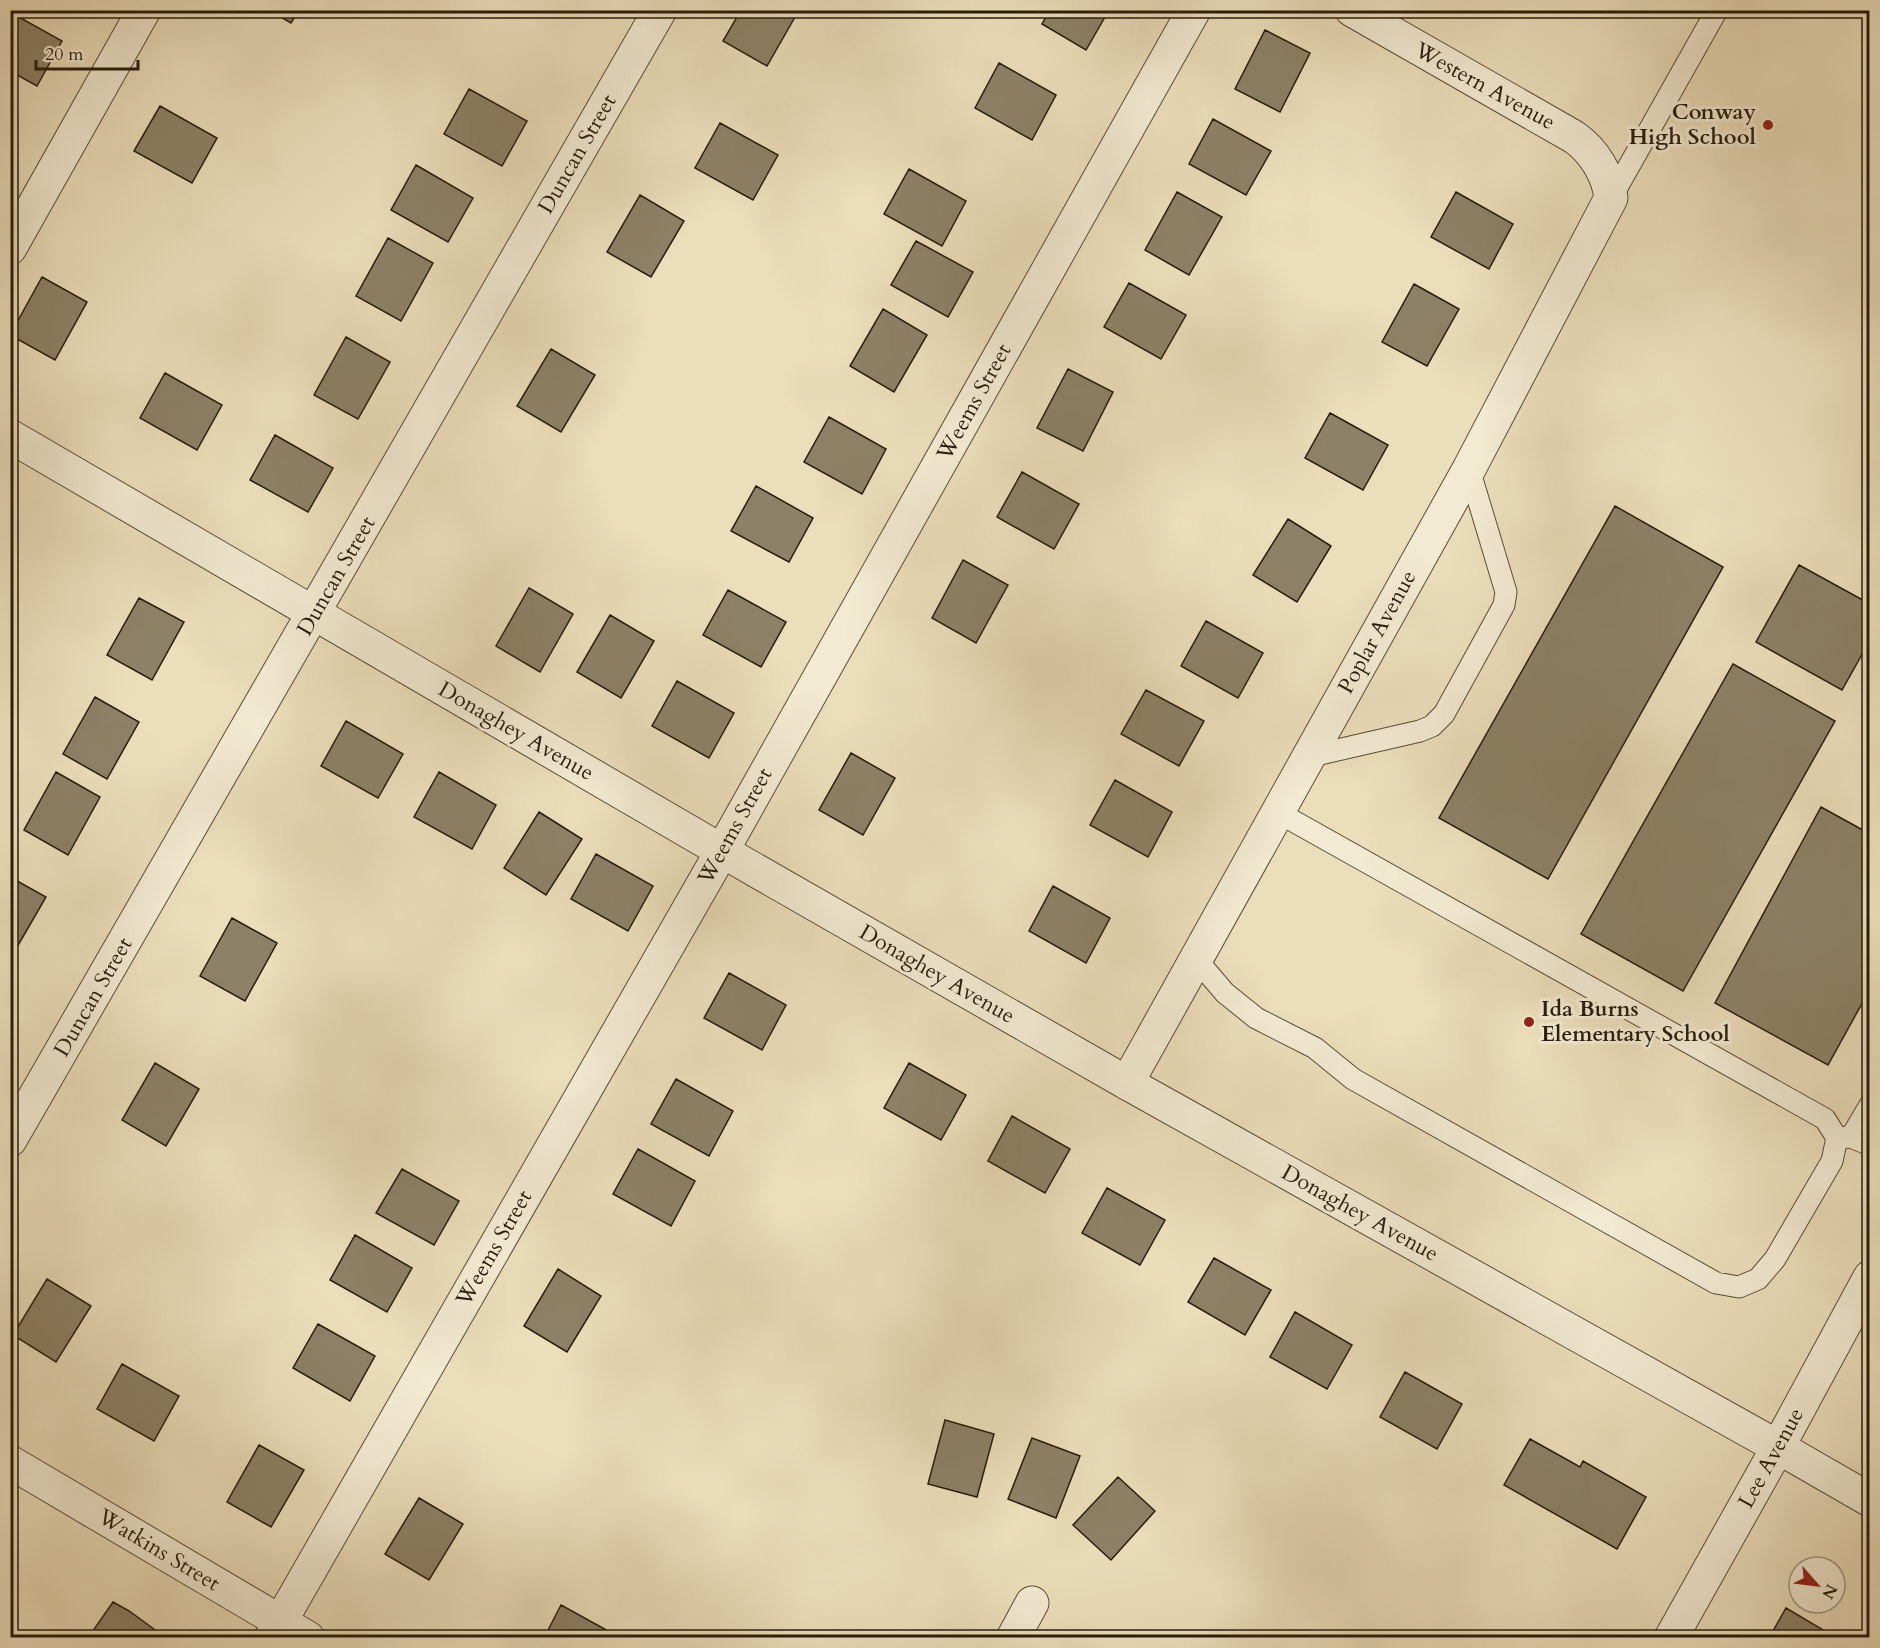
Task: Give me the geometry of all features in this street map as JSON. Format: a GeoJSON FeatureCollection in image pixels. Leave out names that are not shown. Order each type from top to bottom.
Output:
{"type":"FeatureCollection","features":[{"type":"Feature","properties":{"kind":"street"},"geometry":{"type":"LineString","coordinates":[[10,248],[144,10]]}},
{"type":"Feature","properties":{"kind":"street","name":"Duncan Street"},"geometry":{"type":"LineString","coordinates":[[10,1140],[660,10]]}},
{"type":"Feature","properties":{"kind":"street","name":"Weems Street"},"geometry":{"type":"LineString","coordinates":[[275,1629],[722,851],[1194,10]]}},
{"type":"Feature","properties":{"kind":"street","name":"Western Avenue"},"geometry":{"type":"LineString","coordinates":[[1352,10],[1574,136],[1594,155],[1609,187]]}},
{"type":"Feature","properties":{"kind":"street","name":"Poplar Avenue"},"geometry":{"type":"LineString","coordinates":[[1127,1083],[1469,469],[1609,187]]}},
{"type":"Feature","properties":{"kind":"street","name":"Donaghey Avenue"},"geometry":{"type":"LineString","coordinates":[[10,436],[722,851],[1127,1083],[1869,1500]]}},
{"type":"Feature","properties":{"kind":"street","name":"Lee Avenue"},"geometry":{"type":"LineString","coordinates":[[1671,1638],[1778,1447],[1869,1277]]}},
{"type":"Feature","properties":{"kind":"street","name":"Watkins Street"},"geometry":{"type":"LineString","coordinates":[[10,1462],[275,1629],[308,1638]]}},
{"type":"Feature","properties":{"kind":"street"},"geometry":{"type":"LineString","coordinates":[[1013,1638],[1032,1603]]}},
{"type":"Feature","properties":{"kind":"lane"},"geometry":{"type":"LineString","coordinates":[[1609,187],[1717,10]]}},
{"type":"Feature","properties":{"kind":"lane"},"geometry":{"type":"LineString","coordinates":[[1307,757],[1420,731],[1432,726],[1444,714],[1504,605],[1506,592],[1504,579],[1469,469]]}},
{"type":"Feature","properties":{"kind":"lane"},"geometry":{"type":"LineString","coordinates":[[1279,813],[1805,1107],[1852,1140]]}},
{"type":"Feature","properties":{"kind":"lane"},"geometry":{"type":"LineString","coordinates":[[1196,959],[1224,993],[1256,1018],[1315,1048],[1353,1079],[1716,1283],[1739,1287],[1758,1279],[1775,1259],[1832,1161],[1852,1140],[1869,1105]]}},
{"type":"Feature","properties":{"kind":"building"},"geometry":{"type":"Polygon","coordinates":[[[268,10],[299,10],[291,23],[268,10]]]}},
{"type":"Feature","properties":{"kind":"building"},"geometry":{"type":"Polygon","coordinates":[[[741,10],[799,10],[767,66],[723,41],[741,10]]]}},
{"type":"Feature","properties":{"kind":"building"},"geometry":{"type":"Polygon","coordinates":[[[1050,10],[1109,10],[1086,50],[1042,24],[1050,10]]]}},
{"type":"Feature","properties":{"kind":"building"},"geometry":{"type":"Polygon","coordinates":[[[10,12],[62,41],[37,86],[10,71],[10,12]]]}},
{"type":"Feature","properties":{"kind":"building"},"geometry":{"type":"Polygon","coordinates":[[[1265,30],[1310,53],[1280,112],[1235,89],[1265,30]]]}},
{"type":"Feature","properties":{"kind":"building"},"geometry":{"type":"Polygon","coordinates":[[[999,63],[1056,95],[1032,140],[975,108],[999,63]]]}},
{"type":"Feature","properties":{"kind":"building"},"geometry":{"type":"Polygon","coordinates":[[[469,89],[527,121],[502,166],[444,134],[469,89]]]}},
{"type":"Feature","properties":{"kind":"building"},"geometry":{"type":"Polygon","coordinates":[[[160,106],[217,138],[192,183],[134,151],[160,106]]]}},
{"type":"Feature","properties":{"kind":"building"},"geometry":{"type":"Polygon","coordinates":[[[1213,119],[1271,151],[1246,195],[1189,164],[1213,119]]]}},
{"type":"Feature","properties":{"kind":"building"},"geometry":{"type":"Polygon","coordinates":[[[720,123],[778,155],[753,200],[695,168],[720,123]]]}},
{"type":"Feature","properties":{"kind":"building"},"geometry":{"type":"Polygon","coordinates":[[[416,165],[473,198],[448,242],[391,210],[416,165]]]}},
{"type":"Feature","properties":{"kind":"building"},"geometry":{"type":"Polygon","coordinates":[[[909,169],[966,201],[942,246],[884,214],[909,169]]]}},
{"type":"Feature","properties":{"kind":"building"},"geometry":{"type":"Polygon","coordinates":[[[1177,192],[1222,217],[1189,275],[1145,250],[1177,192]]]}},
{"type":"Feature","properties":{"kind":"building"},"geometry":{"type":"Polygon","coordinates":[[[1456,192],[1513,224],[1489,269],[1431,237],[1456,192]]]}},
{"type":"Feature","properties":{"kind":"building"},"geometry":{"type":"Polygon","coordinates":[[[640,195],[684,221],[651,277],[607,252],[640,195]]]}},
{"type":"Feature","properties":{"kind":"building"},"geometry":{"type":"Polygon","coordinates":[[[388,238],[433,263],[401,321],[356,296],[388,238]]]}},
{"type":"Feature","properties":{"kind":"building"},"geometry":{"type":"Polygon","coordinates":[[[916,241],[973,272],[948,317],[891,285],[916,241]]]}},
{"type":"Feature","properties":{"kind":"building"},"geometry":{"type":"Polygon","coordinates":[[[42,277],[87,302],[55,360],[10,335],[42,277]]]}},
{"type":"Feature","properties":{"kind":"building"},"geometry":{"type":"Polygon","coordinates":[[[1129,283],[1186,315],[1161,359],[1104,327],[1129,283]]]}},
{"type":"Feature","properties":{"kind":"building"},"geometry":{"type":"Polygon","coordinates":[[[1414,284],[1459,309],[1427,366],[1382,342],[1414,284]]]}},
{"type":"Feature","properties":{"kind":"building"},"geometry":{"type":"Polygon","coordinates":[[[883,309],[927,335],[894,392],[850,366],[883,309]]]}},
{"type":"Feature","properties":{"kind":"building"},"geometry":{"type":"Polygon","coordinates":[[[346,337],[390,362],[358,419],[314,395],[346,337]]]}},
{"type":"Feature","properties":{"kind":"building"},"geometry":{"type":"Polygon","coordinates":[[[551,349],[595,375],[561,432],[517,406],[551,349]]]}},
{"type":"Feature","properties":{"kind":"building"},"geometry":{"type":"Polygon","coordinates":[[[1068,369],[1113,392],[1083,451],[1037,428],[1068,369]]]}},
{"type":"Feature","properties":{"kind":"building"},"geometry":{"type":"Polygon","coordinates":[[[165,373],[222,405],[197,450],[140,418],[165,373]]]}},
{"type":"Feature","properties":{"kind":"building"},"geometry":{"type":"Polygon","coordinates":[[[1330,413],[1388,445],[1363,490],[1305,458],[1330,413]]]}},
{"type":"Feature","properties":{"kind":"building"},"geometry":{"type":"Polygon","coordinates":[[[829,417],[886,449],[862,494],[804,462],[829,417]]]}},
{"type":"Feature","properties":{"kind":"building"},"geometry":{"type":"Polygon","coordinates":[[[275,435],[333,468],[308,512],[250,480],[275,435]]]}},
{"type":"Feature","properties":{"kind":"building"},"geometry":{"type":"Polygon","coordinates":[[[1022,472],[1079,504],[1054,549],[997,517],[1022,472]]]}},
{"type":"Feature","properties":{"kind":"building"},"geometry":{"type":"Polygon","coordinates":[[[756,486],[813,518],[789,562],[731,531],[756,486]]]}},
{"type":"Feature","properties":{"kind":"building"},"geometry":{"type":"Polygon","coordinates":[[[1615,506],[1723,567],[1548,879],[1439,818],[1615,506]]]}},
{"type":"Feature","properties":{"kind":"building"},"geometry":{"type":"Polygon","coordinates":[[[1288,519],[1331,546],[1297,602],[1253,575],[1288,519]]]}},
{"type":"Feature","properties":{"kind":"building"},"geometry":{"type":"Polygon","coordinates":[[[963,560],[1008,585],[976,643],[932,618],[963,560]]]}},
{"type":"Feature","properties":{"kind":"building"},"geometry":{"type":"Polygon","coordinates":[[[1799,565],[1870,604],[1870,640],[1842,690],[1756,642],[1799,565]]]}},
{"type":"Feature","properties":{"kind":"building"},"geometry":{"type":"Polygon","coordinates":[[[529,588],[573,614],[540,672],[496,646],[529,588]]]}},
{"type":"Feature","properties":{"kind":"building"},"geometry":{"type":"Polygon","coordinates":[[[728,590],[786,622],[761,667],[703,635],[728,590]]]}},
{"type":"Feature","properties":{"kind":"building"},"geometry":{"type":"Polygon","coordinates":[[[139,598],[184,622],[152,680],[107,655],[139,598]]]}},
{"type":"Feature","properties":{"kind":"building"},"geometry":{"type":"Polygon","coordinates":[[[610,615],[654,641],[621,698],[577,672],[610,615]]]}},
{"type":"Feature","properties":{"kind":"building"},"geometry":{"type":"Polygon","coordinates":[[[1206,621],[1263,653],[1238,698],[1181,666],[1206,621]]]}},
{"type":"Feature","properties":{"kind":"building"},"geometry":{"type":"Polygon","coordinates":[[[1733,664],[1835,721],[1683,991],[1581,934],[1733,664]]]}},
{"type":"Feature","properties":{"kind":"building"},"geometry":{"type":"Polygon","coordinates":[[[677,681],[734,713],[709,758],[652,726],[677,681]]]}},
{"type":"Feature","properties":{"kind":"building"},"geometry":{"type":"Polygon","coordinates":[[[1146,690],[1204,721],[1179,766],[1121,734],[1146,690]]]}},
{"type":"Feature","properties":{"kind":"building"},"geometry":{"type":"Polygon","coordinates":[[[95,697],[139,722],[107,779],[63,754],[95,697]]]}},
{"type":"Feature","properties":{"kind":"building"},"geometry":{"type":"Polygon","coordinates":[[[346,721],[403,754],[378,798],[321,766],[346,721]]]}},
{"type":"Feature","properties":{"kind":"building"},"geometry":{"type":"Polygon","coordinates":[[[851,753],[895,778],[863,835],[819,810],[851,753]]]}},
{"type":"Feature","properties":{"kind":"building"},"geometry":{"type":"Polygon","coordinates":[[[56,772],[100,797],[68,855],[24,830],[56,772]]]}},
{"type":"Feature","properties":{"kind":"building"},"geometry":{"type":"Polygon","coordinates":[[[439,772],[496,805],[472,849],[414,817],[439,772]]]}},
{"type":"Feature","properties":{"kind":"building"},"geometry":{"type":"Polygon","coordinates":[[[1115,780],[1172,812],[1148,857],[1090,825],[1115,780]]]}},
{"type":"Feature","properties":{"kind":"building"},"geometry":{"type":"Polygon","coordinates":[[[1821,807],[1870,834],[1870,989],[1828,1065],[1715,1003],[1821,807]]]}},
{"type":"Feature","properties":{"kind":"building"},"geometry":{"type":"Polygon","coordinates":[[[539,812],[582,839],[546,895],[504,868],[539,812]]]}},
{"type":"Feature","properties":{"kind":"building"},"geometry":{"type":"Polygon","coordinates":[[[596,854],[653,886],[628,931],[571,899],[596,854]]]}},
{"type":"Feature","properties":{"kind":"building"},"geometry":{"type":"Polygon","coordinates":[[[10,877],[46,897],[13,954],[10,953],[10,877]]]}},
{"type":"Feature","properties":{"kind":"building"},"geometry":{"type":"Polygon","coordinates":[[[1053,886],[1110,918],[1086,963],[1029,931],[1053,886]]]}},
{"type":"Feature","properties":{"kind":"building"},"geometry":{"type":"Polygon","coordinates":[[[232,918],[277,943],[245,1001],[200,976],[232,918]]]}},
{"type":"Feature","properties":{"kind":"building"},"geometry":{"type":"Polygon","coordinates":[[[729,973],[786,1005],[762,1050],[704,1018],[729,973]]]}},
{"type":"Feature","properties":{"kind":"building"},"geometry":{"type":"Polygon","coordinates":[[[155,1063],[199,1089],[166,1146],[122,1120],[155,1063]]]}},
{"type":"Feature","properties":{"kind":"building"},"geometry":{"type":"Polygon","coordinates":[[[909,1063],[966,1095],[941,1140],[884,1108],[909,1063]]]}},
{"type":"Feature","properties":{"kind":"building"},"geometry":{"type":"Polygon","coordinates":[[[676,1079],[733,1111],[709,1156],[651,1124],[676,1079]]]}},
{"type":"Feature","properties":{"kind":"building"},"geometry":{"type":"Polygon","coordinates":[[[1012,1116],[1070,1149],[1045,1193],[988,1161],[1012,1116]]]}},
{"type":"Feature","properties":{"kind":"building"},"geometry":{"type":"Polygon","coordinates":[[[638,1149],[695,1181],[671,1226],[613,1194],[638,1149]]]}},
{"type":"Feature","properties":{"kind":"building"},"geometry":{"type":"Polygon","coordinates":[[[402,1169],[459,1201],[434,1245],[376,1213],[402,1169]]]}},
{"type":"Feature","properties":{"kind":"building"},"geometry":{"type":"Polygon","coordinates":[[[1107,1188],[1165,1220],[1140,1265],[1082,1233],[1107,1188]]]}},
{"type":"Feature","properties":{"kind":"building"},"geometry":{"type":"Polygon","coordinates":[[[355,1235],[412,1268],[387,1312],[330,1280],[355,1235]]]}},
{"type":"Feature","properties":{"kind":"building"},"geometry":{"type":"Polygon","coordinates":[[[1214,1258],[1271,1290],[1245,1335],[1188,1302],[1214,1258]]]}},
{"type":"Feature","properties":{"kind":"building"},"geometry":{"type":"Polygon","coordinates":[[[558,1269],[601,1296],[567,1352],[524,1326],[558,1269]]]}},
{"type":"Feature","properties":{"kind":"building"},"geometry":{"type":"Polygon","coordinates":[[[47,1279],[91,1306],[56,1362],[13,1335],[47,1279]]]}},
{"type":"Feature","properties":{"kind":"building"},"geometry":{"type":"Polygon","coordinates":[[[1295,1312],[1352,1345],[1327,1389],[1270,1357],[1295,1312]]]}},
{"type":"Feature","properties":{"kind":"building"},"geometry":{"type":"Polygon","coordinates":[[[318,1324],[375,1356],[350,1401],[293,1368],[318,1324]]]}},
{"type":"Feature","properties":{"kind":"building"},"geometry":{"type":"Polygon","coordinates":[[[122,1364],[179,1396],[154,1441],[97,1409],[122,1364]]]}},
{"type":"Feature","properties":{"kind":"building"},"geometry":{"type":"Polygon","coordinates":[[[1405,1372],[1462,1404],[1437,1449],[1380,1417],[1405,1372]]]}},
{"type":"Feature","properties":{"kind":"building"},"geometry":{"type":"Polygon","coordinates":[[[945,1420],[994,1434],[977,1497],[928,1484],[945,1420]]]}},
{"type":"Feature","properties":{"kind":"building"},"geometry":{"type":"Polygon","coordinates":[[[1032,1438],[1080,1456],[1056,1518],[1008,1499],[1032,1438]]]}},
{"type":"Feature","properties":{"kind":"building"},"geometry":{"type":"Polygon","coordinates":[[[1530,1439],[1580,1467],[1583,1461],[1646,1497],[1617,1549],[1504,1485],[1530,1439]]]}},
{"type":"Feature","properties":{"kind":"building"},"geometry":{"type":"Polygon","coordinates":[[[259,1445],[304,1470],[271,1527],[227,1502],[259,1445]]]}},
{"type":"Feature","properties":{"kind":"building"},"geometry":{"type":"Polygon","coordinates":[[[1118,1477],[1155,1511],[1111,1560],[1073,1525],[1118,1477]]]}},
{"type":"Feature","properties":{"kind":"building"},"geometry":{"type":"Polygon","coordinates":[[[419,1498],[463,1524],[429,1580],[385,1554],[419,1498]]]}},
{"type":"Feature","properties":{"kind":"building"},"geometry":{"type":"Polygon","coordinates":[[[113,1602],[129,1611],[166,1638],[88,1638],[113,1602]]]}},
{"type":"Feature","properties":{"kind":"building"},"geometry":{"type":"Polygon","coordinates":[[[561,1605],[619,1637],[544,1638],[561,1605]]]}},
{"type":"Feature","properties":{"kind":"building"},"geometry":{"type":"Polygon","coordinates":[[[1786,1608],[1787,1615],[1798,1615],[1830,1634],[1828,1638],[1769,1638],[1786,1608]]]}},
{"type":"Feature","properties":{"kind":"place","name":"Conway High School"},"geometry":{"type":"Point","coordinates":[1768,125]}},
{"type":"Feature","properties":{"kind":"place","name":"Ida Burns Elementary School"},"geometry":{"type":"Point","coordinates":[1529,1022]}}]}
